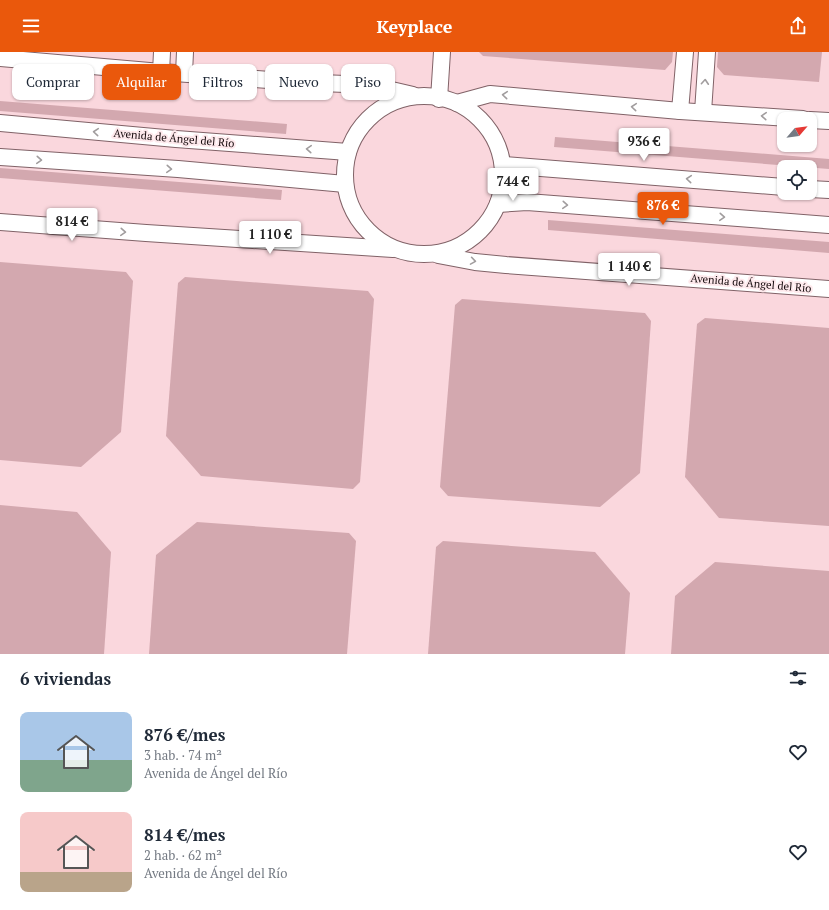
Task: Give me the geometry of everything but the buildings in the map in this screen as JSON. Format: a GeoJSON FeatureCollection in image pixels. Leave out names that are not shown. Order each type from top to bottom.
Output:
{"type":"FeatureCollection","features":[{"type":"Feature","properties":{"kind":"street"},"geometry":{"type":"LineString","coordinates":[[161,64],[162,52]]}},
{"type":"Feature","properties":{"kind":"street"},"geometry":{"type":"LineString","coordinates":[[184,73],[185,52]]}},
{"type":"Feature","properties":{"kind":"street"},"geometry":{"type":"LineString","coordinates":[[439,99],[442,52]]}},
{"type":"Feature","properties":{"kind":"street"},"geometry":{"type":"LineString","coordinates":[[680,110],[684,52]]}},
{"type":"Feature","properties":{"kind":"street"},"geometry":{"type":"LineString","coordinates":[[703,112],[707,52]]}},
{"type":"Feature","properties":{"kind":"street"},"geometry":{"type":"LineString","coordinates":[[0,58],[102,67]]}},
{"type":"Feature","properties":{"kind":"street"},"geometry":{"type":"LineString","coordinates":[[0,222],[396,249],[416,254],[434,254],[455,248],[473,237],[488,222],[498,204],[503,184],[503,165],[498,145],[488,128],[474,114],[457,103],[416,96],[370,85],[296,82],[181,73]]}},
{"type":"Feature","properties":{"kind":"street"},"geometry":{"type":"LineString","coordinates":[[457,103],[490,94],[777,117]]}},
{"type":"Feature","properties":{"kind":"street"},"geometry":{"type":"LineString","coordinates":[[396,249],[371,234],[354,212],[345,184],[345,168],[348,152],[358,130],[374,113],[394,101],[416,96]]}},
{"type":"Feature","properties":{"kind":"street"},"geometry":{"type":"LineString","coordinates":[[817,120],[829,121]]}},
{"type":"Feature","properties":{"kind":"street","name":"Avenida de Ángel del Río"},"geometry":{"type":"LineString","coordinates":[[0,123],[176,139],[348,152]]}},
{"type":"Feature","properties":{"kind":"street"},"geometry":{"type":"LineString","coordinates":[[0,157],[178,169],[345,184]]}},
{"type":"Feature","properties":{"kind":"street"},"geometry":{"type":"LineString","coordinates":[[503,165],[777,186]]}},
{"type":"Feature","properties":{"kind":"street"},"geometry":{"type":"LineString","coordinates":[[817,189],[829,190]]}},
{"type":"Feature","properties":{"kind":"street"},"geometry":{"type":"LineString","coordinates":[[498,204],[532,202],[829,225]]}},
{"type":"Feature","properties":{"kind":"street","name":"Avenida de Ángel del Río"},"geometry":{"type":"LineString","coordinates":[[434,254],[475,262],[506,265],[829,289]]}},
{"type":"Feature","properties":{"kind":"shaded area"},"geometry":{"type":"Polygon","coordinates":[[[479,52],[673,52],[672,62],[665,70],[483,56],[479,52]]]}},
{"type":"Feature","properties":{"kind":"shaded area"},"geometry":{"type":"Polygon","coordinates":[[[718,52],[822,52],[819,82],[724,75],[717,67],[718,52]]]}},
{"type":"Feature","properties":{"kind":"shaded area"},"geometry":{"type":"Polygon","coordinates":[[[0,101],[287,124],[286,134],[0,111],[0,101]]]}},
{"type":"Feature","properties":{"kind":"shaded area"},"geometry":{"type":"Polygon","coordinates":[[[555,137],[829,159],[829,169],[817,168],[817,160],[777,160],[777,165],[554,147],[555,137]]]}},
{"type":"Feature","properties":{"kind":"shaded area"},"geometry":{"type":"Polygon","coordinates":[[[0,168],[282,190],[281,200],[0,178],[0,168]]]}},
{"type":"Feature","properties":{"kind":"shaded area"},"geometry":{"type":"Polygon","coordinates":[[[548,220],[829,242],[829,253],[548,230],[548,220]]]}},
{"type":"Feature","properties":{"kind":"shaded area"},"geometry":{"type":"Polygon","coordinates":[[[0,262],[126,272],[133,281],[121,432],[81,467],[0,460],[0,262]]]}},
{"type":"Feature","properties":{"kind":"shaded area"},"geometry":{"type":"Polygon","coordinates":[[[185,277],[368,291],[374,299],[360,482],[353,489],[201,476],[166,436],[178,283],[185,277]]]}},
{"type":"Feature","properties":{"kind":"shaded area"},"geometry":{"type":"Polygon","coordinates":[[[462,299],[645,313],[651,321],[640,473],[600,507],[448,496],[440,487],[455,305],[462,299]]]}},
{"type":"Feature","properties":{"kind":"shaded area"},"geometry":{"type":"Polygon","coordinates":[[[705,318],[829,328],[829,526],[719,518],[685,477],[697,324],[705,318]]]}},
{"type":"Feature","properties":{"kind":"shaded area"},"geometry":{"type":"Polygon","coordinates":[[[0,505],[77,512],[111,552],[104,654],[0,654],[0,505]]]}},
{"type":"Feature","properties":{"kind":"shaded area"},"geometry":{"type":"Polygon","coordinates":[[[197,522],[349,533],[356,541],[347,654],[149,654],[156,555],[197,522]]]}},
{"type":"Feature","properties":{"kind":"shaded area"},"geometry":{"type":"Polygon","coordinates":[[[443,541],[595,552],[630,593],[625,654],[428,654],[436,547],[443,541]]]}},
{"type":"Feature","properties":{"kind":"shaded area"},"geometry":{"type":"Polygon","coordinates":[[[715,562],[829,571],[829,654],[671,654],[675,596],[715,562]]]}}]}
